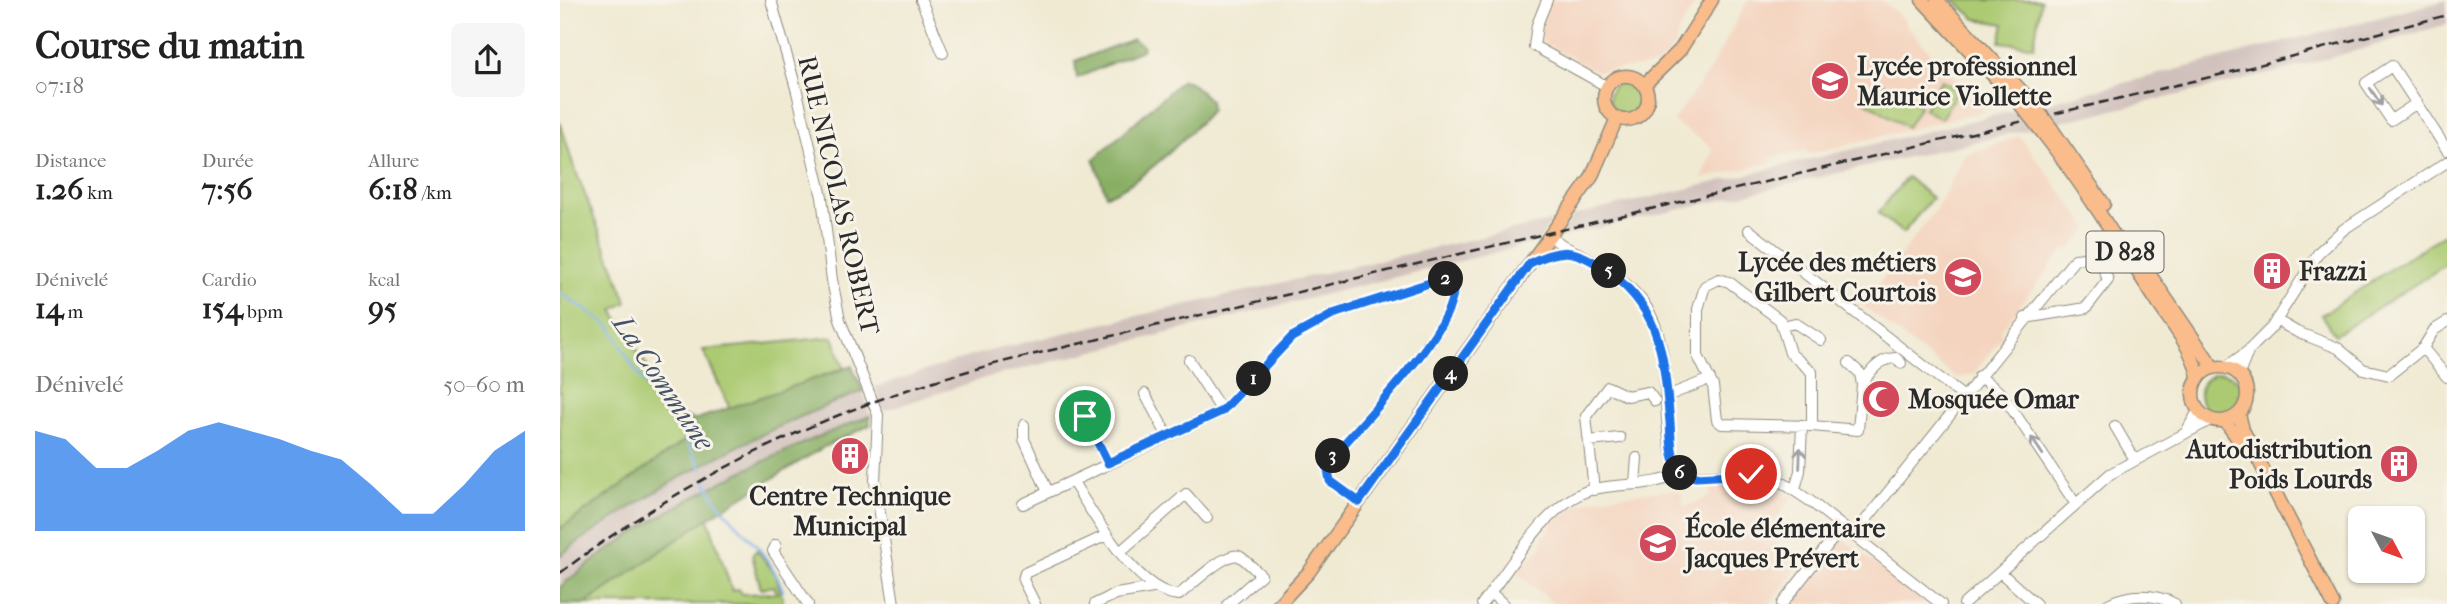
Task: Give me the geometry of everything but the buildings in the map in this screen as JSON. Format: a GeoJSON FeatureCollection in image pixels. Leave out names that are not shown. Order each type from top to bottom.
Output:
{"type":"FeatureCollection","features":[{"type":"Feature","properties":{"kind":"main road"},"geometry":{"type":"LineString","coordinates":[[1644,85],[1680,50],[1712,0]]}},
{"type":"Feature","properties":{"kind":"main road","name":"D 828"},"geometry":{"type":"LineString","coordinates":[[1922,0],[2025,102]]}},
{"type":"Feature","properties":{"kind":"main road","name":"D 828"},"geometry":{"type":"LineString","coordinates":[[1937,0],[2047,130],[2219,367]]}},
{"type":"Feature","properties":{"kind":"main road"},"geometry":{"type":"LineString","coordinates":[[1622,77],[1634,78],[1644,85],[1648,99],[1642,113],[1630,120],[1617,118],[1605,104],[1608,87],[1622,77]]}},
{"type":"Feature","properties":{"kind":"main road"},"geometry":{"type":"LineString","coordinates":[[1279,604],[1309,572],[1595,172],[1617,118]]}},
{"type":"Feature","properties":{"kind":"main road","name":"D 828"},"geometry":{"type":"LineString","coordinates":[[2047,130],[2196,363],[2198,377]]}},
{"type":"Feature","properties":{"kind":"main road"},"geometry":{"type":"LineString","coordinates":[[2219,367],[2239,374],[2247,389],[2247,398],[2239,414],[2225,421],[2210,420],[2198,411],[2193,398],[2198,377],[2219,367]]}},
{"type":"Feature","properties":{"kind":"main road"},"geometry":{"type":"LineString","coordinates":[[2239,414],[2243,430],[2333,604]]}},
{"type":"Feature","properties":{"kind":"main road"},"geometry":{"type":"LineString","coordinates":[[2225,421],[2236,433],[2323,604]]}},
{"type":"Feature","properties":{"kind":"street","name":"RUE NICOLAS ROBERT"},"geometry":{"type":"LineString","coordinates":[[771,0],[797,92],[822,197],[832,280],[840,320],[878,415],[875,481],[894,604]]}},
{"type":"Feature","properties":{"kind":"street"},"geometry":{"type":"LineString","coordinates":[[921,0],[943,53]]}},
{"type":"Feature","properties":{"kind":"street"},"geometry":{"type":"LineString","coordinates":[[1548,0],[1537,25],[1534,47],[1608,87]]}},
{"type":"Feature","properties":{"kind":"street"},"geometry":{"type":"LineString","coordinates":[[2417,103],[2391,120],[2367,83],[2392,66],[2417,103],[2447,150]]}},
{"type":"Feature","properties":{"kind":"street"},"geometry":{"type":"LineString","coordinates":[[2219,367],[2248,351],[2278,317],[2319,252],[2344,229],[2447,162]]}},
{"type":"Feature","properties":{"kind":"street"},"geometry":{"type":"LineString","coordinates":[[1749,230],[1964,397]]}},
{"type":"Feature","properties":{"kind":"street"},"geometry":{"type":"LineString","coordinates":[[1550,235],[1566,249],[1615,275],[1644,305],[1659,340],[1674,458],[1680,474]]}},
{"type":"Feature","properties":{"kind":"street"},"geometry":{"type":"LineString","coordinates":[[1540,249],[1566,249]]}},
{"type":"Feature","properties":{"kind":"street"},"geometry":{"type":"LineString","coordinates":[[1530,263],[1566,249]]}},
{"type":"Feature","properties":{"kind":"street"},"geometry":{"type":"LineString","coordinates":[[1853,536],[2025,318],[2074,259],[2093,257],[2102,265],[2108,279],[2086,308],[2025,318]]}},
{"type":"Feature","properties":{"kind":"street"},"geometry":{"type":"LineString","coordinates":[[1023,504],[1222,411],[1292,337],[1336,313],[1445,278],[1452,282],[1454,288],[1447,312],[1427,346],[1392,391],[1327,464],[1330,481],[1359,502]]}},
{"type":"Feature","properties":{"kind":"street"},"geometry":{"type":"LineString","coordinates":[[1795,489],[1807,426],[1812,372],[1790,353],[1782,326],[1769,310],[1729,282],[1712,280],[1701,295],[1698,309],[1698,356],[1710,379],[1714,414],[1722,424],[1807,426],[1858,430],[1860,373],[1849,363]]}},
{"type":"Feature","properties":{"kind":"street"},"geometry":{"type":"LineString","coordinates":[[2278,317],[2297,332],[2338,348],[2363,369],[2389,375],[2423,348],[2434,330],[2447,322]]}},
{"type":"Feature","properties":{"kind":"street"},"geometry":{"type":"LineString","coordinates":[[1782,326],[1796,323],[1821,340]]}},
{"type":"Feature","properties":{"kind":"street"},"geometry":{"type":"LineString","coordinates":[[2423,348],[2447,377]]}},
{"type":"Feature","properties":{"kind":"street"},"geometry":{"type":"LineString","coordinates":[[2239,374],[2248,351]]}},
{"type":"Feature","properties":{"kind":"street"},"geometry":{"type":"LineString","coordinates":[[1861,386],[1873,369],[1885,361],[1896,358],[1901,363]]}},
{"type":"Feature","properties":{"kind":"street"},"geometry":{"type":"LineString","coordinates":[[1189,360],[1222,411]]}},
{"type":"Feature","properties":{"kind":"street"},"geometry":{"type":"LineString","coordinates":[[1979,376],[2002,394],[2075,503]]}},
{"type":"Feature","properties":{"kind":"street"},"geometry":{"type":"LineString","coordinates":[[1667,396],[1710,379]]}},
{"type":"Feature","properties":{"kind":"street"},"geometry":{"type":"LineString","coordinates":[[1594,490],[1586,416],[1608,387],[1627,396],[1648,392],[1655,401]]}},
{"type":"Feature","properties":{"kind":"street"},"geometry":{"type":"LineString","coordinates":[[1145,394],[1167,435]]}},
{"type":"Feature","properties":{"kind":"street"},"geometry":{"type":"LineString","coordinates":[[1089,404],[1085,416],[1108,463]]}},
{"type":"Feature","properties":{"kind":"street"},"geometry":{"type":"LineString","coordinates":[[2186,432],[2198,411]]}},
{"type":"Feature","properties":{"kind":"street"},"geometry":{"type":"LineString","coordinates":[[1964,604],[2110,474],[2210,420]]}},
{"type":"Feature","properties":{"kind":"street"},"geometry":{"type":"LineString","coordinates":[[1024,425],[1024,439],[1048,492]]}},
{"type":"Feature","properties":{"kind":"street"},"geometry":{"type":"LineString","coordinates":[[2115,426],[2135,460]]}},
{"type":"Feature","properties":{"kind":"street"},"geometry":{"type":"LineString","coordinates":[[1589,441],[1620,438]]}},
{"type":"Feature","properties":{"kind":"street"},"geometry":{"type":"LineString","coordinates":[[1635,484],[1637,458]]}},
{"type":"Feature","properties":{"kind":"street"},"geometry":{"type":"LineString","coordinates":[[1482,604],[1551,515],[1571,500],[1594,490],[1670,480],[1680,474],[1696,477],[1751,474],[1768,477],[1795,489],[1941,604]]}},
{"type":"Feature","properties":{"kind":"street"},"geometry":{"type":"LineString","coordinates":[[1073,482],[1107,535],[1153,588],[1166,595],[1179,595],[1226,557],[1236,555],[1261,575],[1228,604]]}},
{"type":"Feature","properties":{"kind":"street"},"geometry":{"type":"LineString","coordinates":[[1121,551],[1186,494],[1207,518]]}},
{"type":"Feature","properties":{"kind":"street"},"geometry":{"type":"LineString","coordinates":[[1782,604],[1842,527]]}},
{"type":"Feature","properties":{"kind":"street"},"geometry":{"type":"LineString","coordinates":[[1035,604],[1023,580],[1025,573],[1107,535]]}},
{"type":"Feature","properties":{"kind":"street"},"geometry":{"type":"LineString","coordinates":[[776,545],[773,551],[808,604]]}},
{"type":"Feature","properties":{"kind":"street"},"geometry":{"type":"LineString","coordinates":[[2001,573],[2036,604]]}},
{"type":"Feature","properties":{"kind":"street"},"geometry":{"type":"LineString","coordinates":[[1095,604],[1116,594],[1153,588]]}},
{"type":"Feature","properties":{"kind":"street"},"geometry":{"type":"LineString","coordinates":[[1490,593],[1503,604]]}},
{"type":"Feature","properties":{"kind":"street"},"geometry":{"type":"LineString","coordinates":[[2108,604],[2137,596],[2175,604]]}},
{"type":"Feature","properties":{"kind":"shaded area"},"geometry":{"type":"Polygon","coordinates":[[[1551,0],[1697,0],[1678,31],[1675,45],[1658,65],[1597,71],[1576,62],[1573,56],[1564,55],[1536,36],[1551,0]]]}},
{"type":"Feature","properties":{"kind":"shaded area","name":"Lycée professionnel Maurice Viollette"},"geometry":{"type":"Polygon","coordinates":[[[1748,0],[1881,0],[1905,20],[1905,24],[1985,111],[1808,154],[1806,150],[1771,158],[1772,162],[1702,179],[1713,148],[1673,121],[1710,69],[1748,0]]]}},
{"type":"Feature","properties":{"kind":"shaded area"},"geometry":{"type":"Polygon","coordinates":[[[2447,0],[2447,24],[2352,52],[2265,75],[1560,237],[1573,216],[2046,103],[2447,0]]]}},
{"type":"Feature","properties":{"kind":"shaded area","name":"Lycée des métiers Gilbert Courtois"},"geometry":{"type":"Polygon","coordinates":[[[2019,136],[2089,228],[2070,249],[2064,249],[2000,331],[2003,335],[1973,375],[1956,378],[1862,305],[1935,211],[1965,155],[2019,136]]]}},
{"type":"Feature","properties":{"kind":"shaded area"},"geometry":{"type":"Polygon","coordinates":[[[1552,221],[1538,242],[985,378],[883,411],[875,387],[977,354],[1552,221]]]}},
{"type":"Feature","properties":{"kind":"shaded area"},"geometry":{"type":"Polygon","coordinates":[[[863,391],[870,416],[793,446],[732,476],[662,515],[560,587],[560,556],[641,500],[716,456],[797,417],[863,391]]]}},
{"type":"Feature","properties":{"kind":"shaded area","name":"École élémentaire Jacques Prévert"},"geometry":{"type":"Polygon","coordinates":[[[1738,483],[1767,487],[1791,497],[1766,535],[1800,564],[1769,604],[1555,604],[1516,573],[1542,547],[1543,538],[1554,523],[1579,504],[1611,496],[1673,490],[1682,494],[1683,506],[1687,506],[1711,496],[1709,485],[1738,483]]]}},
{"type":"Feature","properties":{"kind":"shaded area"},"geometry":{"type":"Polygon","coordinates":[[[1840,537],[1844,540],[1926,604],[1788,604],[1840,537]]]}},
{"type":"Feature","properties":{"kind":"green space"},"geometry":{"type":"Polygon","coordinates":[[[1953,0],[2041,0],[2034,46],[2000,42],[2004,24],[1976,19],[1953,0]]]}},
{"type":"Feature","properties":{"kind":"green space"},"geometry":{"type":"Polygon","coordinates":[[[1133,39],[1143,46],[1142,50],[1077,78],[1075,61],[1133,39]]]}},
{"type":"Feature","properties":{"kind":"green space"},"geometry":{"type":"Polygon","coordinates":[[[1182,80],[1190,82],[1210,100],[1211,110],[1147,171],[1106,195],[1094,159],[1182,80]]]}},
{"type":"Feature","properties":{"kind":"green space"},"geometry":{"type":"Polygon","coordinates":[[[1878,80],[1920,106],[1907,127],[1865,101],[1878,80]]]}},
{"type":"Feature","properties":{"kind":"green space"},"geometry":{"type":"Polygon","coordinates":[[[1941,80],[1958,90],[1941,119],[1924,109],[1941,80]]]}},
{"type":"Feature","properties":{"kind":"green space"},"geometry":{"type":"Polygon","coordinates":[[[1626,81],[1638,86],[1643,98],[1638,110],[1626,115],[1614,110],[1609,98],[1614,86],[1626,81]]]}},
{"type":"Feature","properties":{"kind":"green space"},"geometry":{"type":"Polygon","coordinates":[[[560,121],[573,164],[627,302],[613,310],[690,437],[560,529],[560,121]]]}},
{"type":"Feature","properties":{"kind":"green space"},"geometry":{"type":"Polygon","coordinates":[[[1907,177],[1932,198],[1903,233],[1878,213],[1907,177]]]}},
{"type":"Feature","properties":{"kind":"green space"},"geometry":{"type":"Polygon","coordinates":[[[2447,232],[2447,264],[2335,335],[2321,315],[2447,232]]]}},
{"type":"Feature","properties":{"kind":"green space"},"geometry":{"type":"Polygon","coordinates":[[[833,337],[844,368],[730,409],[703,350],[833,337]]]}},
{"type":"Feature","properties":{"kind":"green space"},"geometry":{"type":"Polygon","coordinates":[[[852,366],[863,391],[766,432],[704,464],[643,500],[560,556],[560,529],[690,437],[679,414],[694,420],[852,366]]]}},
{"type":"Feature","properties":{"kind":"green space"},"geometry":{"type":"Polygon","coordinates":[[[2221,373],[2236,379],[2242,394],[2236,409],[2221,415],[2206,409],[2200,394],[2206,379],[2221,373]]]}},
{"type":"Feature","properties":{"kind":"green space"},"geometry":{"type":"Polygon","coordinates":[[[870,416],[870,425],[824,447],[708,518],[585,604],[560,604],[560,587],[632,534],[669,511],[747,469],[870,416]]]}},
{"type":"Feature","properties":{"kind":"green space"},"geometry":{"type":"Polygon","coordinates":[[[708,518],[732,591],[738,589],[742,594],[777,593],[774,586],[761,589],[752,555],[757,550],[776,575],[784,604],[585,604],[708,518]]]}},
{"type":"Feature","properties":{"kind":"waterway","name":"La Commune"},"geometry":{"type":"LineString","coordinates":[[560,293],[610,326],[635,370],[680,429],[702,470]]}},
{"type":"Feature","properties":{"kind":"waterway"},"geometry":{"type":"LineString","coordinates":[[705,480],[723,509],[766,559],[783,591]]}},
{"type":"Feature","properties":{"kind":"railway"},"geometry":{"type":"LineString","coordinates":[[560,573],[647,513],[737,461],[832,418],[954,375],[1046,351],[2240,70],[2447,15]]}},
{"type":"Feature","properties":{"kind":"place","name":"Lycée professionnel Maurice Viollette"},"geometry":{"type":"Point","coordinates":[1830,81]}},
{"type":"Feature","properties":{"kind":"place","name":"Frazzi"},"geometry":{"type":"Point","coordinates":[2272,271]}},
{"type":"Feature","properties":{"kind":"place","name":"Lycée des métiers Gilbert Courtois"},"geometry":{"type":"Point","coordinates":[1963,277]}},
{"type":"Feature","properties":{"kind":"place","name":"Mosquée Omar"},"geometry":{"type":"Point","coordinates":[1881,399]}},
{"type":"Feature","properties":{"kind":"place","name":"Centre Technique Municipal"},"geometry":{"type":"Point","coordinates":[850,456]}},
{"type":"Feature","properties":{"kind":"place","name":"Autodistribution Poids Lourds"},"geometry":{"type":"Point","coordinates":[2399,464]}},
{"type":"Feature","properties":{"kind":"place","name":"École élémentaire Jacques Prévert"},"geometry":{"type":"Point","coordinates":[1658,543]}},
{"type":"Feature","properties":{"kind":"route"},"geometry":{"type":"LineString","coordinates":[[1085,416],[1108,463],[1222,411],[1292,337],[1336,313],[1445,278],[1452,282],[1454,288],[1443,322],[1392,391],[1327,464],[1326,472],[1330,481],[1359,502],[1530,263],[1549,254],[1570,250],[1615,275],[1644,305],[1652,320],[1659,340],[1672,448],[1680,474],[1696,477],[1751,474]]}}]}
